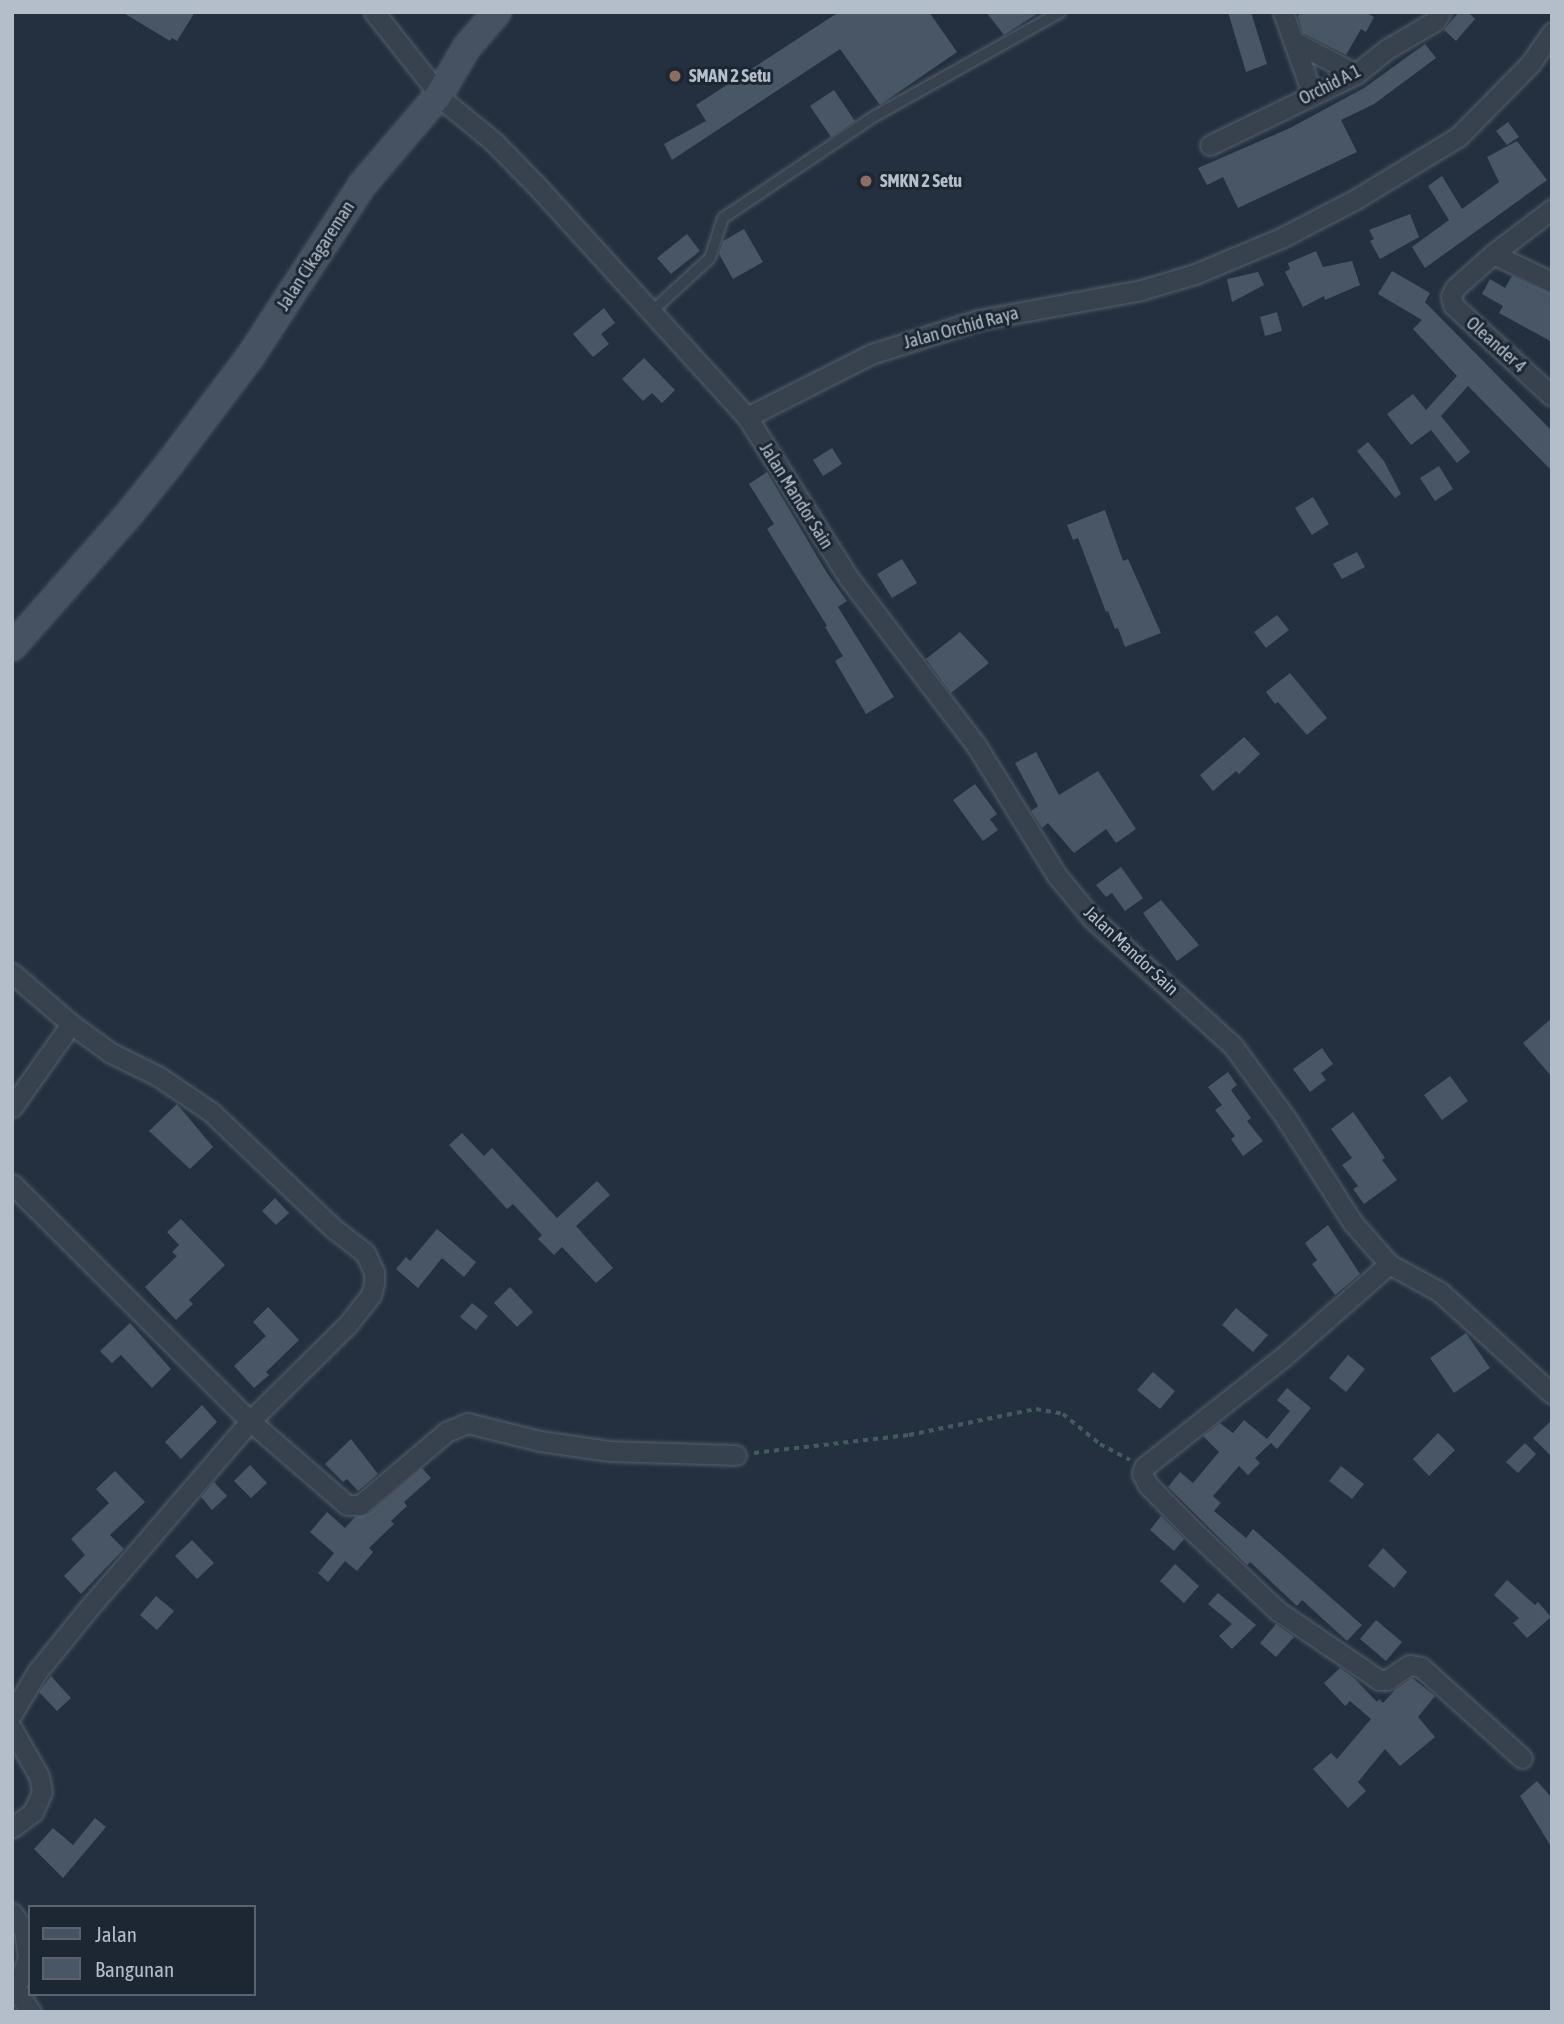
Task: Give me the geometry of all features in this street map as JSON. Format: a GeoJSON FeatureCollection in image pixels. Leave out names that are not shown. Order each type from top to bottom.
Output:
{"type":"FeatureCollection","features":[{"type":"Feature","properties":{"kind":"street"},"geometry":{"type":"LineString","coordinates":[[374,12],[439,95],[494,142],[747,417]]}},
{"type":"Feature","properties":{"kind":"street","name":"Jalan Cikagareman"},"geometry":{"type":"LineString","coordinates":[[12,647],[134,508],[250,357],[362,185],[439,95],[467,47],[498,12]]}},
{"type":"Feature","properties":{"kind":"street"},"geometry":{"type":"LineString","coordinates":[[1283,12],[1312,93]]}},
{"type":"Feature","properties":{"kind":"street","name":"Orchid A 1"},"geometry":{"type":"LineString","coordinates":[[1210,145],[1312,93],[1356,74],[1431,15]]}},
{"type":"Feature","properties":{"kind":"street","name":"Jalan Orchid Raya"},"geometry":{"type":"LineString","coordinates":[[747,417],[871,354],[978,320],[1141,290],[1195,274],[1283,237],[1356,199],[1458,137],[1530,64],[1552,32]]}},
{"type":"Feature","properties":{"kind":"street"},"geometry":{"type":"LineString","coordinates":[[1293,41],[1356,74]]}},
{"type":"Feature","properties":{"kind":"street","name":"Oleander 4"},"geometry":{"type":"LineString","coordinates":[[1552,209],[1493,254],[1455,288],[1451,296],[1453,305],[1552,396]]}},
{"type":"Feature","properties":{"kind":"street"},"geometry":{"type":"LineString","coordinates":[[1493,254],[1552,282]]}},
{"type":"Feature","properties":{"kind":"street","name":"Jalan Mandor Sain"},"geometry":{"type":"LineString","coordinates":[[747,417],[848,577],[976,745],[1058,877],[1093,919],[1233,1046],[1285,1117],[1353,1223],[1389,1265],[1440,1292],[1552,1394]]}},
{"type":"Feature","properties":{"kind":"street"},"geometry":{"type":"LineString","coordinates":[[12,973],[71,1024],[111,1053],[158,1076],[211,1112],[370,1261],[374,1272],[371,1296],[349,1323],[250,1421],[37,1672],[12,1714]]}},
{"type":"Feature","properties":{"kind":"street"},"geometry":{"type":"LineString","coordinates":[[12,1107],[71,1024]]}},
{"type":"Feature","properties":{"kind":"street"},"geometry":{"type":"LineString","coordinates":[[12,1184],[250,1421],[339,1501],[360,1506],[446,1432],[467,1423],[540,1441],[609,1451],[736,1455]]}},
{"type":"Feature","properties":{"kind":"street"},"geometry":{"type":"LineString","coordinates":[[1389,1265],[1283,1357],[1144,1467],[1142,1474],[1148,1485],[1278,1611],[1379,1680],[1387,1680],[1409,1665],[1421,1667],[1522,1758]]}},
{"type":"Feature","properties":{"kind":"street"},"geometry":{"type":"LineString","coordinates":[[12,1729],[38,1776],[42,1792],[33,1812],[12,1828]]}},
{"type":"Feature","properties":{"kind":"street"},"geometry":{"type":"LineString","coordinates":[[12,1913],[24,1930],[28,1958],[13,1987],[31,2012]]}},
{"type":"Feature","properties":{"kind":"lane"},"geometry":{"type":"LineString","coordinates":[[650,313],[710,258],[723,218],[875,117],[1060,12]]}},
{"type":"Feature","properties":{"kind":"path"},"geometry":{"type":"LineString","coordinates":[[736,1455],[862,1438],[909,1435],[1036,1409],[1063,1414],[1100,1444],[1144,1467]]}},
{"type":"Feature","properties":{"kind":"building"},"geometry":{"type":"Polygon","coordinates":[[[122,12],[195,12],[177,41],[172,38],[170,41],[122,12]]]}},
{"type":"Feature","properties":{"kind":"building"},"geometry":{"type":"Polygon","coordinates":[[[839,12],[929,12],[957,52],[880,105],[840,49],[672,160],[664,144],[706,121],[696,105],[839,12]]]}},
{"type":"Feature","properties":{"kind":"building"},"geometry":{"type":"Polygon","coordinates":[[[986,12],[1040,12],[1004,35],[986,12]]]}},
{"type":"Feature","properties":{"kind":"building"},"geometry":{"type":"Polygon","coordinates":[[[1228,12],[1251,12],[1267,64],[1246,72],[1228,12]]]}},
{"type":"Feature","properties":{"kind":"building"},"geometry":{"type":"Polygon","coordinates":[[[1300,12],[1365,12],[1374,17],[1366,32],[1361,29],[1346,55],[1303,33],[1298,16],[1300,12]]]}},
{"type":"Feature","properties":{"kind":"building"},"geometry":{"type":"Polygon","coordinates":[[[1459,12],[1468,12],[1475,19],[1456,41],[1444,30],[1459,12]]]}},
{"type":"Feature","properties":{"kind":"building"},"geometry":{"type":"Polygon","coordinates":[[[1425,44],[1436,58],[1374,104],[1341,120],[1357,152],[1238,208],[1223,177],[1207,185],[1198,168],[1290,128],[1364,88],[1425,44]]]}},
{"type":"Feature","properties":{"kind":"building"},"geometry":{"type":"Polygon","coordinates":[[[834,90],[855,121],[831,137],[810,106],[834,90]]]}},
{"type":"Feature","properties":{"kind":"building"},"geometry":{"type":"Polygon","coordinates":[[[1508,122],[1519,137],[1507,145],[1496,131],[1508,122]]]}},
{"type":"Feature","properties":{"kind":"building"},"geometry":{"type":"Polygon","coordinates":[[[1517,141],[1547,180],[1425,268],[1412,247],[1449,220],[1428,186],[1442,176],[1462,209],[1499,182],[1487,157],[1517,141]]]}},
{"type":"Feature","properties":{"kind":"building"},"geometry":{"type":"Polygon","coordinates":[[[1410,214],[1419,237],[1380,259],[1370,241],[1374,239],[1369,230],[1410,214]]]}},
{"type":"Feature","properties":{"kind":"building"},"geometry":{"type":"Polygon","coordinates":[[[744,229],[763,262],[733,279],[719,254],[723,241],[744,229]]]}},
{"type":"Feature","properties":{"kind":"building"},"geometry":{"type":"Polygon","coordinates":[[[687,234],[700,251],[671,274],[657,258],[687,234]]]}},
{"type":"Feature","properties":{"kind":"building"},"geometry":{"type":"Polygon","coordinates":[[[1316,251],[1323,267],[1352,261],[1360,285],[1325,300],[1324,296],[1303,307],[1285,272],[1290,269],[1288,263],[1316,251]]]}},
{"type":"Feature","properties":{"kind":"building"},"geometry":{"type":"Polygon","coordinates":[[[1392,271],[1430,293],[1425,302],[1552,431],[1552,471],[1468,386],[1441,416],[1470,452],[1457,463],[1431,430],[1411,445],[1387,414],[1413,394],[1426,410],[1457,376],[1413,329],[1422,320],[1378,294],[1392,271]]]}},
{"type":"Feature","properties":{"kind":"building"},"geometry":{"type":"Polygon","coordinates":[[[1258,272],[1264,285],[1232,302],[1227,279],[1258,272]]]}},
{"type":"Feature","properties":{"kind":"building"},"geometry":{"type":"Polygon","coordinates":[[[1512,276],[1552,294],[1552,342],[1499,313],[1503,306],[1482,294],[1490,279],[1505,288],[1512,276]]]}},
{"type":"Feature","properties":{"kind":"building"},"geometry":{"type":"Polygon","coordinates":[[[604,308],[615,323],[601,334],[609,344],[593,357],[573,334],[604,308]]]}},
{"type":"Feature","properties":{"kind":"building"},"geometry":{"type":"Polygon","coordinates":[[[1277,312],[1282,331],[1265,336],[1260,317],[1277,312]]]}},
{"type":"Feature","properties":{"kind":"building"},"geometry":{"type":"Polygon","coordinates":[[[644,358],[675,390],[662,403],[652,393],[643,401],[622,379],[644,358]]]}},
{"type":"Feature","properties":{"kind":"building"},"geometry":{"type":"Polygon","coordinates":[[[1368,442],[1384,461],[1401,494],[1395,498],[1357,451],[1368,442]]]}},
{"type":"Feature","properties":{"kind":"building"},"geometry":{"type":"Polygon","coordinates":[[[832,448],[842,464],[823,476],[813,460],[832,448]]]}},
{"type":"Feature","properties":{"kind":"building"},"geometry":{"type":"Polygon","coordinates":[[[1439,466],[1453,489],[1435,501],[1420,478],[1439,466]]]}},
{"type":"Feature","properties":{"kind":"building"},"geometry":{"type":"Polygon","coordinates":[[[767,472],[827,573],[847,601],[838,607],[894,697],[866,714],[835,661],[843,656],[825,627],[827,626],[767,529],[774,524],[749,484],[767,472]]]}},
{"type":"Feature","properties":{"kind":"building"},"geometry":{"type":"Polygon","coordinates":[[[1313,497],[1329,524],[1312,535],[1295,508],[1313,497]]]}},
{"type":"Feature","properties":{"kind":"building"},"geometry":{"type":"Polygon","coordinates":[[[1105,510],[1123,561],[1128,559],[1161,633],[1125,647],[1118,628],[1115,629],[1108,611],[1106,612],[1078,538],[1073,540],[1067,525],[1105,510]]]}},
{"type":"Feature","properties":{"kind":"building"},"geometry":{"type":"Polygon","coordinates":[[[1357,552],[1365,567],[1342,579],[1333,564],[1357,552]]]}},
{"type":"Feature","properties":{"kind":"building"},"geometry":{"type":"Polygon","coordinates":[[[902,559],[917,583],[892,598],[877,574],[902,559]]]}},
{"type":"Feature","properties":{"kind":"building"},"geometry":{"type":"Polygon","coordinates":[[[1277,615],[1289,630],[1266,648],[1254,632],[1277,615]]]}},
{"type":"Feature","properties":{"kind":"building"},"geometry":{"type":"Polygon","coordinates":[[[960,632],[989,663],[951,693],[926,659],[960,632]]]}},
{"type":"Feature","properties":{"kind":"building"},"geometry":{"type":"Polygon","coordinates":[[[1290,673],[1327,718],[1307,735],[1266,692],[1290,673]]]}},
{"type":"Feature","properties":{"kind":"building"},"geometry":{"type":"Polygon","coordinates":[[[1244,737],[1260,754],[1239,774],[1236,771],[1213,791],[1200,775],[1244,737]]]}},
{"type":"Feature","properties":{"kind":"building"},"geometry":{"type":"Polygon","coordinates":[[[1036,752],[1059,795],[1098,771],[1136,829],[1116,843],[1106,829],[1074,853],[1048,823],[1042,828],[1031,811],[1038,806],[1015,763],[1036,752]]]}},
{"type":"Feature","properties":{"kind":"building"},"geometry":{"type":"Polygon","coordinates":[[[975,784],[997,814],[990,819],[998,830],[983,841],[953,800],[975,784]]]}},
{"type":"Feature","properties":{"kind":"building"},"geometry":{"type":"Polygon","coordinates":[[[1121,867],[1143,898],[1125,911],[1112,893],[1106,897],[1096,885],[1121,867]]]}},
{"type":"Feature","properties":{"kind":"building"},"geometry":{"type":"Polygon","coordinates":[[[1161,900],[1199,945],[1177,961],[1143,913],[1161,900]]]}},
{"type":"Feature","properties":{"kind":"building"},"geometry":{"type":"Polygon","coordinates":[[[1552,1018],[1552,1077],[1523,1043],[1552,1018]]]}},
{"type":"Feature","properties":{"kind":"building"},"geometry":{"type":"Polygon","coordinates":[[[1322,1048],[1333,1064],[1321,1073],[1326,1080],[1310,1092],[1293,1069],[1322,1048]]]}},
{"type":"Feature","properties":{"kind":"building"},"geometry":{"type":"Polygon","coordinates":[[[1228,1072],[1237,1085],[1231,1090],[1251,1118],[1247,1121],[1263,1141],[1243,1156],[1231,1139],[1235,1136],[1215,1110],[1222,1105],[1208,1087],[1228,1072]]]}},
{"type":"Feature","properties":{"kind":"building"},"geometry":{"type":"Polygon","coordinates":[[[1450,1076],[1468,1101],[1442,1120],[1424,1095],[1450,1076]]]}},
{"type":"Feature","properties":{"kind":"building"},"geometry":{"type":"Polygon","coordinates":[[[177,1104],[213,1147],[190,1169],[149,1131],[177,1104]]]}},
{"type":"Feature","properties":{"kind":"building"},"geometry":{"type":"Polygon","coordinates":[[[1353,1112],[1397,1180],[1364,1204],[1353,1189],[1358,1186],[1342,1165],[1352,1158],[1331,1129],[1353,1112]]]}},
{"type":"Feature","properties":{"kind":"building"},"geometry":{"type":"Polygon","coordinates":[[[462,1133],[484,1156],[492,1148],[557,1218],[597,1181],[610,1195],[576,1226],[613,1268],[596,1283],[562,1247],[554,1255],[538,1239],[542,1235],[513,1204],[507,1209],[449,1145],[462,1133]]]}},
{"type":"Feature","properties":{"kind":"building"},"geometry":{"type":"Polygon","coordinates":[[[275,1198],[289,1213],[276,1225],[262,1211],[275,1198]]]}},
{"type":"Feature","properties":{"kind":"building"},"geometry":{"type":"Polygon","coordinates":[[[181,1219],[225,1265],[189,1300],[193,1304],[176,1320],[145,1287],[177,1256],[172,1252],[179,1245],[167,1232],[181,1219]]]}},
{"type":"Feature","properties":{"kind":"building"},"geometry":{"type":"Polygon","coordinates":[[[1328,1225],[1360,1274],[1335,1295],[1312,1264],[1317,1260],[1305,1243],[1328,1225]]]}},
{"type":"Feature","properties":{"kind":"building"},"geometry":{"type":"Polygon","coordinates":[[[437,1229],[476,1262],[464,1277],[442,1258],[418,1288],[396,1269],[406,1257],[410,1261],[437,1229]]]}},
{"type":"Feature","properties":{"kind":"building"},"geometry":{"type":"Polygon","coordinates":[[[510,1287],[533,1312],[517,1327],[494,1303],[510,1287]]]}},
{"type":"Feature","properties":{"kind":"building"},"geometry":{"type":"Polygon","coordinates":[[[472,1303],[488,1316],[476,1330],[460,1317],[472,1303]]]}},
{"type":"Feature","properties":{"kind":"building"},"geometry":{"type":"Polygon","coordinates":[[[268,1307],[299,1340],[266,1372],[269,1375],[254,1388],[234,1366],[266,1336],[253,1322],[268,1307]]]}},
{"type":"Feature","properties":{"kind":"building"},"geometry":{"type":"Polygon","coordinates":[[[1236,1308],[1268,1335],[1253,1352],[1222,1325],[1236,1308]]]}},
{"type":"Feature","properties":{"kind":"building"},"geometry":{"type":"Polygon","coordinates":[[[130,1323],[171,1369],[152,1388],[121,1355],[112,1363],[100,1351],[130,1323]]]}},
{"type":"Feature","properties":{"kind":"building"},"geometry":{"type":"Polygon","coordinates":[[[1466,1333],[1490,1368],[1454,1393],[1430,1358],[1466,1333]]]}},
{"type":"Feature","properties":{"kind":"building"},"geometry":{"type":"Polygon","coordinates":[[[1348,1355],[1365,1369],[1346,1392],[1329,1378],[1348,1355]]]}},
{"type":"Feature","properties":{"kind":"building"},"geometry":{"type":"Polygon","coordinates":[[[1153,1372],[1175,1391],[1160,1409],[1137,1390],[1153,1372]]]}},
{"type":"Feature","properties":{"kind":"building"},"geometry":{"type":"Polygon","coordinates":[[[1287,1388],[1311,1408],[1277,1449],[1271,1443],[1255,1458],[1260,1463],[1248,1475],[1239,1466],[1213,1496],[1221,1503],[1214,1511],[1246,1538],[1253,1529],[1362,1625],[1347,1641],[1302,1600],[1297,1606],[1250,1562],[1247,1565],[1168,1487],[1180,1472],[1193,1483],[1219,1452],[1203,1436],[1220,1423],[1233,1433],[1244,1420],[1267,1439],[1290,1411],[1277,1400],[1287,1388]]]}},
{"type":"Feature","properties":{"kind":"building"},"geometry":{"type":"Polygon","coordinates":[[[202,1405],[217,1422],[181,1459],[165,1442],[202,1405]]]}},
{"type":"Feature","properties":{"kind":"building"},"geometry":{"type":"Polygon","coordinates":[[[1552,1420],[1552,1457],[1533,1438],[1552,1420]]]}},
{"type":"Feature","properties":{"kind":"building"},"geometry":{"type":"Polygon","coordinates":[[[1438,1433],[1455,1450],[1429,1476],[1413,1459],[1438,1433]]]}},
{"type":"Feature","properties":{"kind":"building"},"geometry":{"type":"Polygon","coordinates":[[[351,1439],[378,1474],[358,1491],[347,1479],[343,1482],[325,1464],[351,1439]]]}},
{"type":"Feature","properties":{"kind":"building"},"geometry":{"type":"Polygon","coordinates":[[[1525,1443],[1536,1454],[1518,1473],[1506,1462],[1525,1443]]]}},
{"type":"Feature","properties":{"kind":"building"},"geometry":{"type":"Polygon","coordinates":[[[250,1465],[267,1483],[251,1498],[234,1481],[250,1465]]]}},
{"type":"Feature","properties":{"kind":"building"},"geometry":{"type":"Polygon","coordinates":[[[1341,1466],[1364,1484],[1352,1499],[1329,1481],[1341,1466]]]}},
{"type":"Feature","properties":{"kind":"building"},"geometry":{"type":"Polygon","coordinates":[[[422,1468],[431,1478],[404,1502],[407,1506],[391,1521],[394,1524],[369,1548],[373,1552],[357,1571],[345,1561],[328,1582],[318,1573],[334,1553],[310,1532],[327,1512],[345,1528],[355,1517],[368,1514],[422,1468]]]}},
{"type":"Feature","properties":{"kind":"building"},"geometry":{"type":"Polygon","coordinates":[[[115,1471],[145,1502],[110,1535],[124,1549],[81,1594],[64,1576],[85,1555],[71,1539],[109,1503],[96,1489],[115,1471]]]}},
{"type":"Feature","properties":{"kind":"building"},"geometry":{"type":"Polygon","coordinates":[[[214,1482],[227,1496],[212,1510],[201,1497],[214,1482]]]}},
{"type":"Feature","properties":{"kind":"building"},"geometry":{"type":"Polygon","coordinates":[[[1161,1516],[1184,1539],[1174,1551],[1150,1530],[1161,1516]]]}},
{"type":"Feature","properties":{"kind":"building"},"geometry":{"type":"Polygon","coordinates":[[[192,1540],[214,1563],[197,1579],[175,1556],[192,1540]]]}},
{"type":"Feature","properties":{"kind":"building"},"geometry":{"type":"Polygon","coordinates":[[[1383,1548],[1407,1572],[1394,1588],[1368,1566],[1383,1548]]]}},
{"type":"Feature","properties":{"kind":"building"},"geometry":{"type":"Polygon","coordinates":[[[1175,1564],[1199,1586],[1184,1603],[1160,1581],[1175,1564]]]}},
{"type":"Feature","properties":{"kind":"building"},"geometry":{"type":"Polygon","coordinates":[[[1507,1580],[1535,1605],[1538,1602],[1551,1617],[1527,1638],[1513,1623],[1519,1618],[1494,1595],[1507,1580]]]}},
{"type":"Feature","properties":{"kind":"building"},"geometry":{"type":"Polygon","coordinates":[[[1218,1593],[1256,1625],[1232,1649],[1219,1636],[1232,1624],[1208,1604],[1218,1593]]]}},
{"type":"Feature","properties":{"kind":"building"},"geometry":{"type":"Polygon","coordinates":[[[156,1596],[174,1611],[157,1630],[140,1615],[156,1596]]]}},
{"type":"Feature","properties":{"kind":"building"},"geometry":{"type":"Polygon","coordinates":[[[1376,1620],[1402,1642],[1386,1661],[1360,1639],[1376,1620]]]}},
{"type":"Feature","properties":{"kind":"building"},"geometry":{"type":"Polygon","coordinates":[[[1276,1624],[1294,1637],[1276,1657],[1260,1643],[1276,1624]]]}},
{"type":"Feature","properties":{"kind":"building"},"geometry":{"type":"Polygon","coordinates":[[[1340,1668],[1354,1678],[1377,1702],[1379,1699],[1383,1703],[1412,1678],[1435,1696],[1418,1717],[1435,1737],[1400,1766],[1385,1749],[1358,1782],[1366,1791],[1348,1808],[1313,1769],[1331,1753],[1337,1759],[1371,1719],[1350,1701],[1345,1706],[1324,1683],[1340,1668]]]}},
{"type":"Feature","properties":{"kind":"building"},"geometry":{"type":"Polygon","coordinates":[[[51,1676],[71,1698],[57,1711],[39,1692],[51,1676]]]}},
{"type":"Feature","properties":{"kind":"building"},"geometry":{"type":"Polygon","coordinates":[[[1537,1781],[1552,1798],[1552,1848],[1520,1796],[1537,1781]]]}},
{"type":"Feature","properties":{"kind":"building"},"geometry":{"type":"Polygon","coordinates":[[[95,1818],[106,1827],[63,1878],[34,1849],[53,1828],[73,1845],[95,1818]]]}},
{"type":"Feature","properties":{"kind":"place","name":"SMAN 2 Setu"},"geometry":{"type":"Point","coordinates":[675,76]}},
{"type":"Feature","properties":{"kind":"place","name":"SMKN 2 Setu"},"geometry":{"type":"Point","coordinates":[866,181]}}]}
